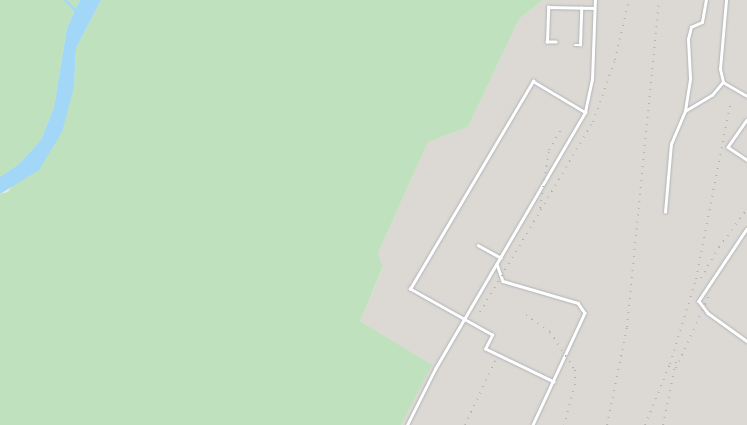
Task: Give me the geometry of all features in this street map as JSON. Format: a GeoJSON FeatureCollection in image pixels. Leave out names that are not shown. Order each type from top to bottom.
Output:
{"type":"FeatureCollection","features":[{"type":"Feature","properties":{"kind":"lane"},"geometry":{"type":"LineString","coordinates":[[407,425],[464,320],[585,112],[592,80],[595,0]]}},
{"type":"Feature","properties":{"kind":"lane"},"geometry":{"type":"LineString","coordinates":[[665,212],[671,144],[685,111],[690,78],[688,38],[691,27],[702,22],[706,0]]}},
{"type":"Feature","properties":{"kind":"lane"},"geometry":{"type":"LineString","coordinates":[[726,0],[720,69],[723,82],[747,96]]}},
{"type":"Feature","properties":{"kind":"lane"},"geometry":{"type":"LineString","coordinates":[[556,42],[548,42],[548,7],[594,8]]}},
{"type":"Feature","properties":{"kind":"lane"},"geometry":{"type":"LineString","coordinates":[[575,45],[580,45],[581,8]]}},
{"type":"Feature","properties":{"kind":"lane"},"geometry":{"type":"LineString","coordinates":[[554,382],[485,349],[492,335],[410,289],[533,81],[585,112]]}},
{"type":"Feature","properties":{"kind":"lane"},"geometry":{"type":"LineString","coordinates":[[685,111],[712,95],[723,82]]}},
{"type":"Feature","properties":{"kind":"lane"},"geometry":{"type":"LineString","coordinates":[[747,120],[728,147],[747,160]]}},
{"type":"Feature","properties":{"kind":"lane"},"geometry":{"type":"LineString","coordinates":[[747,229],[699,301],[708,313],[747,341]]}},
{"type":"Feature","properties":{"kind":"lane"},"geometry":{"type":"LineString","coordinates":[[478,245],[501,258]]}},
{"type":"Feature","properties":{"kind":"lane"},"geometry":{"type":"LineString","coordinates":[[497,264],[503,281],[578,303],[584,309],[584,318],[533,425]]}},
{"type":"Feature","properties":{"kind":"shaded area"},"geometry":{"type":"Polygon","coordinates":[[[543,0],[747,0],[747,425],[401,425],[431,365],[360,321],[383,268],[378,253],[428,142],[468,127],[519,19],[543,0]]]}},
{"type":"Feature","properties":{"kind":"green space"},"geometry":{"type":"Polygon","coordinates":[[[0,0],[80,0],[67,28],[54,107],[41,140],[19,164],[0,177],[0,0]]]}},
{"type":"Feature","properties":{"kind":"green space"},"geometry":{"type":"Polygon","coordinates":[[[101,0],[543,0],[519,19],[468,127],[428,142],[378,253],[383,267],[360,321],[432,365],[401,425],[0,425],[0,194],[8,192],[74,87],[76,48],[101,0]]]}},
{"type":"Feature","properties":{"kind":"water"},"geometry":{"type":"Polygon","coordinates":[[[80,0],[101,0],[76,48],[74,87],[62,132],[39,170],[0,194],[0,177],[19,164],[41,140],[54,107],[67,28],[80,0]]]}},
{"type":"Feature","properties":{"kind":"waterway"},"geometry":{"type":"LineString","coordinates":[[65,0],[76,11]]}},
{"type":"Feature","properties":{"kind":"railway"},"geometry":{"type":"LineString","coordinates":[[480,312],[593,122],[615,60],[629,0]]}},
{"type":"Feature","properties":{"kind":"railway"},"geometry":{"type":"LineString","coordinates":[[607,425],[627,327],[659,0]]}},
{"type":"Feature","properties":{"kind":"railway"},"geometry":{"type":"LineString","coordinates":[[645,425],[670,364],[696,279],[730,105]]}},
{"type":"Feature","properties":{"kind":"railway"},"geometry":{"type":"LineString","coordinates":[[540,208],[549,150],[561,129]]}},
{"type":"Feature","properties":{"kind":"railway"},"geometry":{"type":"LineString","coordinates":[[701,278],[719,247],[747,209]]}},
{"type":"Feature","properties":{"kind":"railway"},"geometry":{"type":"LineString","coordinates":[[676,368],[709,296]]}},
{"type":"Feature","properties":{"kind":"railway"},"geometry":{"type":"LineString","coordinates":[[526,315],[550,332],[575,370],[575,384],[564,425]]}},
{"type":"Feature","properties":{"kind":"railway"},"geometry":{"type":"LineString","coordinates":[[465,425],[495,361]]}},
{"type":"Feature","properties":{"kind":"railway"},"geometry":{"type":"LineString","coordinates":[[663,425],[676,361]]}}]}
